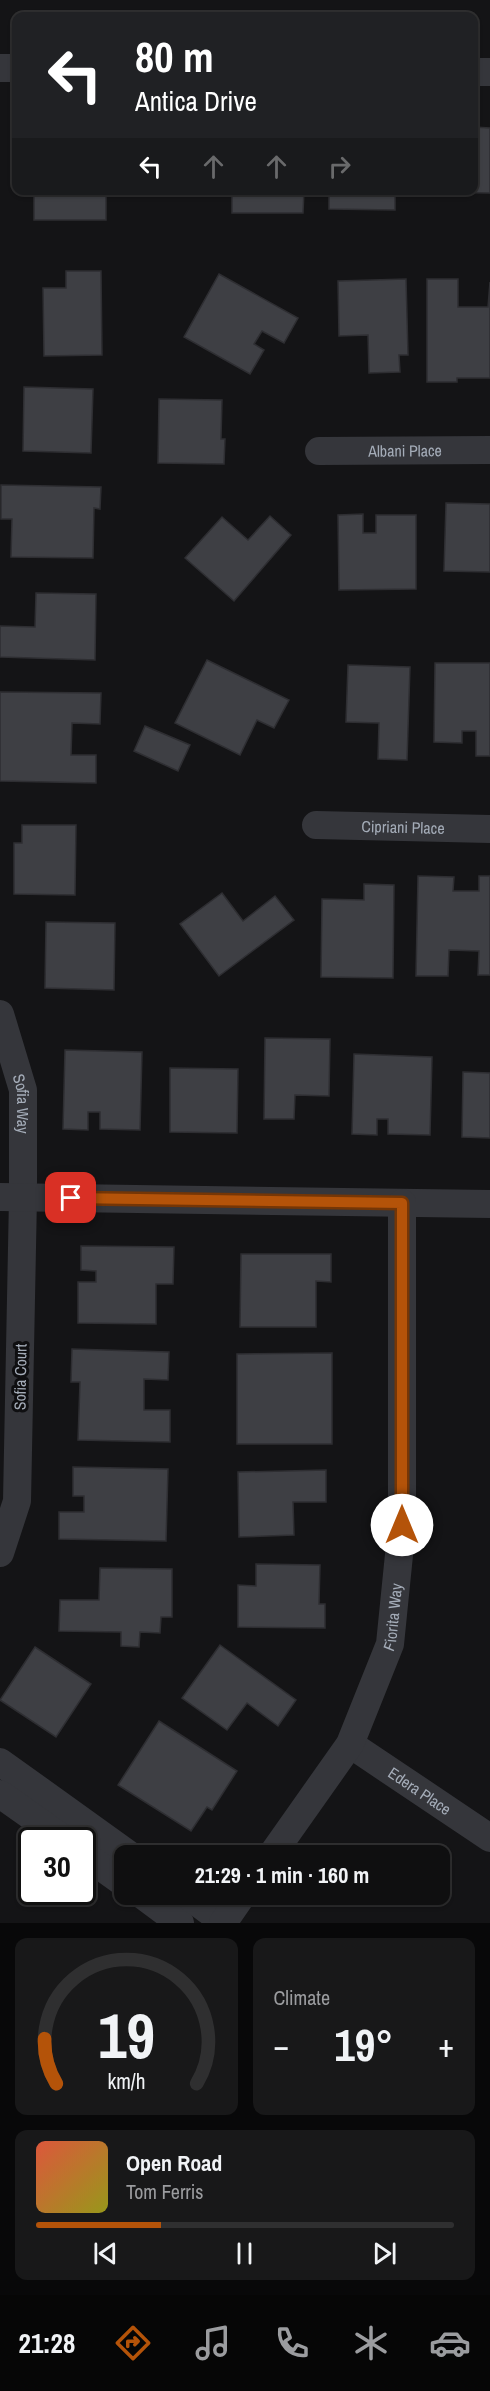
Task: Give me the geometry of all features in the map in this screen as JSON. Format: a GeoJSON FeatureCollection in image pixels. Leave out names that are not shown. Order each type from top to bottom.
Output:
{"type":"FeatureCollection","features":[{"type":"Feature","properties":{"kind":"street","name":"Albani Place"},"geometry":{"type":"LineString","coordinates":[[320,451],[490,450]]}},
{"type":"Feature","properties":{"kind":"street","name":"Cipriani Place"},"geometry":{"type":"LineString","coordinates":[[316,825],[490,828]]}},
{"type":"Feature","properties":{"kind":"street","name":"Sofia Way"},"geometry":{"type":"LineString","coordinates":[[0,1014],[23,1090],[12,1197]]}},
{"type":"Feature","properties":{"kind":"street"},"geometry":{"type":"LineString","coordinates":[[12,1197],[490,1204]]}},
{"type":"Feature","properties":{"kind":"street","name":"Sofia Court"},"geometry":{"type":"LineString","coordinates":[[0,1553],[17,1501],[12,1197]]}},
{"type":"Feature","properties":{"kind":"street","name":"Fiorita Way"},"geometry":{"type":"LineString","coordinates":[[279,1845],[350,1744],[390,1644],[402,1525],[402,1203]]}},
{"type":"Feature","properties":{"kind":"street","name":"Edera Place"},"geometry":{"type":"LineString","coordinates":[[350,1744],[490,1838]]}},
{"type":"Feature","properties":{"kind":"street"},"geometry":{"type":"LineString","coordinates":[[0,1762],[116,1845]]}},
{"type":"Feature","properties":{"kind":"street"},"geometry":{"type":"LineString","coordinates":[[0,1794],[47,1827]]}},
{"type":"Feature","properties":{"kind":"street"},"geometry":{"type":"LineString","coordinates":[[96,1863],[114,1876]]}},
{"type":"Feature","properties":{"kind":"street"},"geometry":{"type":"LineString","coordinates":[[156,1905],[180,1923]]}},
{"type":"Feature","properties":{"kind":"street"},"geometry":{"type":"LineString","coordinates":[[200,1905],[224,1923],[236,1905]]}},
{"type":"Feature","properties":{"kind":"building"},"geometry":{"type":"Polygon","coordinates":[[[478,127],[490,128],[490,193],[478,193],[478,127]]]}},
{"type":"Feature","properties":{"kind":"building"},"geometry":{"type":"Polygon","coordinates":[[[34,195],[106,195],[106,220],[34,220],[34,195]]]}},
{"type":"Feature","properties":{"kind":"building"},"geometry":{"type":"Polygon","coordinates":[[[232,195],[304,195],[303,213],[232,213],[232,195]]]}},
{"type":"Feature","properties":{"kind":"building"},"geometry":{"type":"Polygon","coordinates":[[[329,195],[395,195],[395,210],[329,209],[329,195]]]}},
{"type":"Feature","properties":{"kind":"building"},"geometry":{"type":"Polygon","coordinates":[[[66,271],[101,271],[102,355],[44,356],[43,288],[66,288],[66,271]]]}},
{"type":"Feature","properties":{"kind":"building"},"geometry":{"type":"Polygon","coordinates":[[[219,274],[298,318],[284,343],[262,331],[254,344],[264,350],[250,374],[184,337],[219,274]]]}},
{"type":"Feature","properties":{"kind":"building"},"geometry":{"type":"Polygon","coordinates":[[[406,279],[408,355],[399,355],[400,372],[369,373],[368,335],[339,336],[338,281],[406,279]]]}},
{"type":"Feature","properties":{"kind":"building"},"geometry":{"type":"Polygon","coordinates":[[[427,279],[458,279],[458,307],[488,307],[490,282],[490,378],[457,378],[457,382],[427,382],[427,279]]]}},
{"type":"Feature","properties":{"kind":"building"},"geometry":{"type":"Polygon","coordinates":[[[24,387],[93,389],[91,453],[23,451],[24,387]]]}},
{"type":"Feature","properties":{"kind":"building"},"geometry":{"type":"Polygon","coordinates":[[[159,399],[222,400],[221,439],[225,439],[224,464],[158,463],[159,399]]]}},
{"type":"Feature","properties":{"kind":"building"},"geometry":{"type":"Polygon","coordinates":[[[1,485],[101,487],[100,509],[94,508],[93,558],[11,557],[12,519],[1,519],[1,485]]]}},
{"type":"Feature","properties":{"kind":"building"},"geometry":{"type":"Polygon","coordinates":[[[446,503],[490,504],[490,572],[444,571],[446,503]]]}},
{"type":"Feature","properties":{"kind":"building"},"geometry":{"type":"Polygon","coordinates":[[[363,514],[363,533],[376,533],[376,515],[416,515],[416,589],[339,590],[338,515],[363,514]]]}},
{"type":"Feature","properties":{"kind":"building"},"geometry":{"type":"Polygon","coordinates":[[[270,516],[291,535],[234,601],[185,558],[222,517],[248,540],[270,516]]]}},
{"type":"Feature","properties":{"kind":"building"},"geometry":{"type":"Polygon","coordinates":[[[36,593],[96,594],[95,660],[0,657],[0,626],[35,627],[36,593]]]}},
{"type":"Feature","properties":{"kind":"building"},"geometry":{"type":"Polygon","coordinates":[[[207,660],[289,700],[274,728],[257,720],[240,755],[175,723],[207,660]]]}},
{"type":"Feature","properties":{"kind":"building"},"geometry":{"type":"Polygon","coordinates":[[[435,663],[490,663],[490,756],[476,756],[476,731],[462,731],[462,743],[434,742],[435,663]]]}},
{"type":"Feature","properties":{"kind":"building"},"geometry":{"type":"Polygon","coordinates":[[[348,665],[410,667],[407,760],[378,759],[379,723],[346,722],[348,665]]]}},
{"type":"Feature","properties":{"kind":"building"},"geometry":{"type":"Polygon","coordinates":[[[0,692],[101,693],[100,724],[72,723],[71,755],[96,755],[96,783],[0,781],[0,692]]]}},
{"type":"Feature","properties":{"kind":"building"},"geometry":{"type":"Polygon","coordinates":[[[145,726],[190,745],[178,771],[134,751],[145,726]]]}},
{"type":"Feature","properties":{"kind":"building"},"geometry":{"type":"Polygon","coordinates":[[[22,825],[76,825],[75,895],[14,894],[14,843],[22,843],[22,825]]]}},
{"type":"Feature","properties":{"kind":"building"},"geometry":{"type":"Polygon","coordinates":[[[418,876],[454,877],[453,891],[479,891],[479,876],[490,876],[490,975],[478,975],[479,951],[449,950],[448,976],[416,976],[418,876]]]}},
{"type":"Feature","properties":{"kind":"building"},"geometry":{"type":"Polygon","coordinates":[[[364,884],[394,885],[393,978],[321,977],[322,899],[364,900],[364,884]]]}},
{"type":"Feature","properties":{"kind":"building"},"geometry":{"type":"Polygon","coordinates":[[[222,893],[243,921],[275,896],[294,920],[219,976],[180,924],[222,893]]]}},
{"type":"Feature","properties":{"kind":"building"},"geometry":{"type":"Polygon","coordinates":[[[46,922],[115,923],[114,990],[45,988],[46,922]]]}},
{"type":"Feature","properties":{"kind":"building"},"geometry":{"type":"Polygon","coordinates":[[[265,1038],[330,1039],[329,1096],[295,1095],[294,1119],[264,1119],[265,1038]]]}},
{"type":"Feature","properties":{"kind":"building"},"geometry":{"type":"Polygon","coordinates":[[[65,1050],[142,1052],[140,1130],[100,1129],[100,1112],[88,1112],[88,1130],[63,1129],[65,1050]]]}},
{"type":"Feature","properties":{"kind":"building"},"geometry":{"type":"Polygon","coordinates":[[[354,1054],[432,1057],[430,1135],[388,1134],[388,1119],[377,1119],[377,1135],[352,1134],[354,1054]]]}},
{"type":"Feature","properties":{"kind":"building"},"geometry":{"type":"Polygon","coordinates":[[[170,1068],[238,1069],[237,1133],[170,1132],[170,1068]]]}},
{"type":"Feature","properties":{"kind":"building"},"geometry":{"type":"Polygon","coordinates":[[[463,1072],[490,1073],[490,1138],[462,1137],[463,1072]]]}},
{"type":"Feature","properties":{"kind":"building"},"geometry":{"type":"Polygon","coordinates":[[[81,1246],[174,1247],[173,1284],[156,1284],[156,1324],[78,1323],[78,1282],[96,1282],[96,1271],[81,1270],[81,1246]]]}},
{"type":"Feature","properties":{"kind":"building"},"geometry":{"type":"Polygon","coordinates":[[[241,1254],[331,1254],[331,1282],[316,1281],[316,1327],[240,1327],[241,1254]]]}},
{"type":"Feature","properties":{"kind":"building"},"geometry":{"type":"Polygon","coordinates":[[[72,1349],[169,1352],[168,1380],[144,1379],[144,1410],[170,1410],[170,1442],[78,1440],[80,1382],[71,1382],[72,1349]]]}},
{"type":"Feature","properties":{"kind":"building"},"geometry":{"type":"Polygon","coordinates":[[[332,1353],[332,1444],[237,1444],[237,1354],[332,1353]]]}},
{"type":"Feature","properties":{"kind":"building"},"geometry":{"type":"Polygon","coordinates":[[[73,1467],[168,1469],[166,1541],[59,1539],[59,1512],[84,1512],[84,1496],[73,1496],[73,1467]]]}},
{"type":"Feature","properties":{"kind":"building"},"geometry":{"type":"Polygon","coordinates":[[[326,1470],[326,1502],[293,1502],[294,1535],[239,1537],[238,1472],[326,1470]]]}},
{"type":"Feature","properties":{"kind":"building"},"geometry":{"type":"Polygon","coordinates":[[[256,1564],[320,1565],[319,1604],[325,1604],[325,1628],[238,1627],[238,1585],[256,1586],[256,1564]]]}},
{"type":"Feature","properties":{"kind":"building"},"geometry":{"type":"Polygon","coordinates":[[[100,1568],[172,1569],[172,1617],[161,1617],[160,1633],[140,1632],[139,1647],[121,1646],[121,1632],[59,1631],[60,1600],[99,1600],[100,1568]]]}},
{"type":"Feature","properties":{"kind":"building"},"geometry":{"type":"Polygon","coordinates":[[[220,1645],[296,1700],[278,1726],[247,1703],[227,1730],[182,1698],[220,1645]]]}},
{"type":"Feature","properties":{"kind":"building"},"geometry":{"type":"Polygon","coordinates":[[[35,1647],[91,1684],[56,1737],[0,1700],[35,1647]]]}},
{"type":"Feature","properties":{"kind":"building"},"geometry":{"type":"Polygon","coordinates":[[[159,1721],[237,1771],[212,1810],[207,1807],[191,1831],[118,1785],[159,1721]]]}},
{"type":"Feature","properties":{"kind":"route"},"geometry":{"type":"LineString","coordinates":[[71,1198],[402,1203],[402,1525]]}}]}
